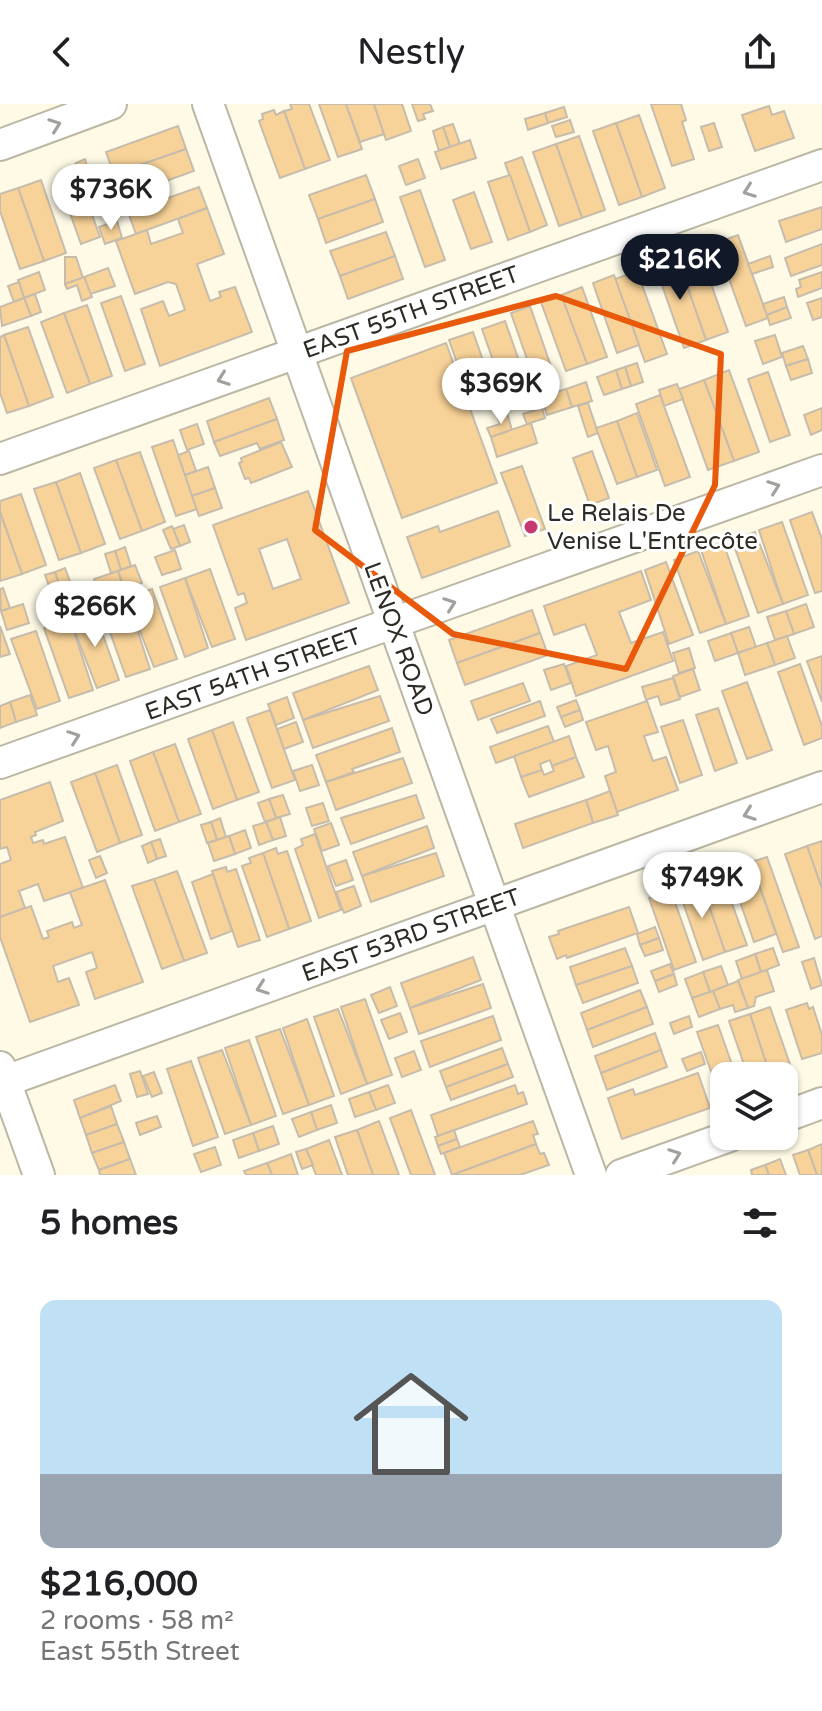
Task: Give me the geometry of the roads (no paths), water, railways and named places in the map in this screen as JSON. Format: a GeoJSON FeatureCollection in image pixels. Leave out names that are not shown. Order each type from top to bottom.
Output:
{"type":"FeatureCollection","features":[{"type":"Feature","properties":{"kind":"street"},"geometry":{"type":"LineString","coordinates":[[0,145],[111,104]]}},
{"type":"Feature","properties":{"kind":"street","name":"LENOX ROAD"},"geometry":{"type":"LineString","coordinates":[[208,104],[591,1175]]}},
{"type":"Feature","properties":{"kind":"street","name":"EAST 55TH STREET"},"geometry":{"type":"LineString","coordinates":[[0,459],[822,165]]}},
{"type":"Feature","properties":{"kind":"street","name":"EAST 54TH STREET"},"geometry":{"type":"LineString","coordinates":[[0,763],[822,470]]}},
{"type":"Feature","properties":{"kind":"street","name":"EAST 53RD STREET"},"geometry":{"type":"LineString","coordinates":[[1,1076],[822,787]]}},
{"type":"Feature","properties":{"kind":"street"},"geometry":{"type":"LineString","coordinates":[[1,1076],[39,1175]]}},
{"type":"Feature","properties":{"kind":"street"},"geometry":{"type":"LineString","coordinates":[[798,1112],[822,1103]]}},
{"type":"Feature","properties":{"kind":"street"},"geometry":{"type":"LineString","coordinates":[[621,1175],[710,1143]]}},
{"type":"Feature","properties":{"kind":"place","name":"Le Relais De Venise L'Entrecôte"},"geometry":{"type":"Point","coordinates":[531,527]}}]}
